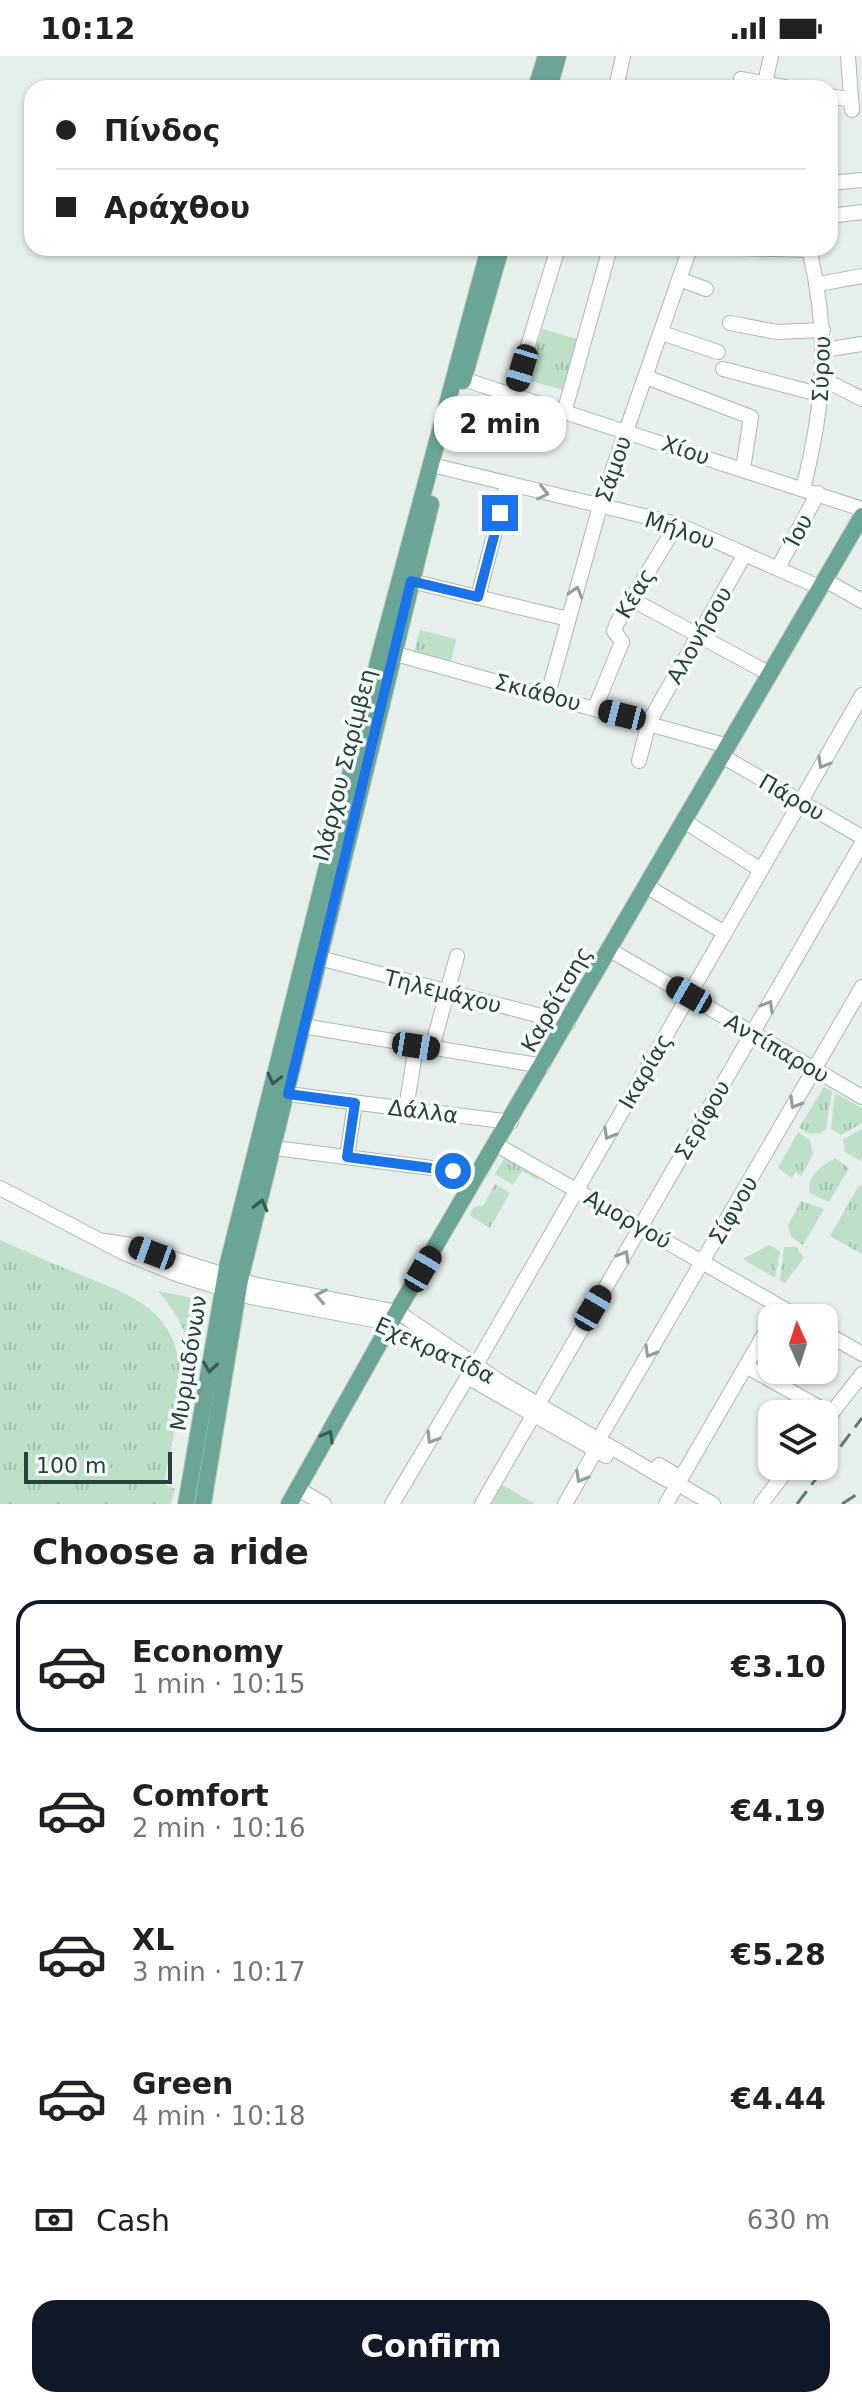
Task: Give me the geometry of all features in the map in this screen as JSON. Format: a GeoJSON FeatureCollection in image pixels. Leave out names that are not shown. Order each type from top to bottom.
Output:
{"type":"FeatureCollection","features":[{"type":"Feature","properties":{"kind":"main road"},"geometry":{"type":"LineString","coordinates":[[538,80],[546,56]]}},
{"type":"Feature","properties":{"kind":"main road"},"geometry":{"type":"LineString","coordinates":[[551,80],[558,56]]}},
{"type":"Feature","properties":{"kind":"main road","name":"Ιλάρχου Σαρίμβεη"},"geometry":{"type":"LineString","coordinates":[[231,1285],[487,256]]}},
{"type":"Feature","properties":{"kind":"main road","name":"Ιλάρχου Σαρίμβεη"},"geometry":{"type":"LineString","coordinates":[[231,1285],[275,1148],[387,652],[411,581],[463,379],[499,256]]}},
{"type":"Feature","properties":{"kind":"main road","name":"Καρδίτσης"},"geometry":{"type":"LineString","coordinates":[[294,1497],[394,1318],[862,516]]}},
{"type":"Feature","properties":{"kind":"main road","name":"Μυρμιδόνων"},"geometry":{"type":"LineString","coordinates":[[186,1504],[231,1285]]}},
{"type":"Feature","properties":{"kind":"main road","name":"Μυρμιδόνων"},"geometry":{"type":"LineString","coordinates":[[203,1504],[231,1285]]}},
{"type":"Feature","properties":{"kind":"street"},"geometry":{"type":"LineString","coordinates":[[618,80],[623,56]]}},
{"type":"Feature","properties":{"kind":"street"},"geometry":{"type":"LineString","coordinates":[[766,80],[771,56]]}},
{"type":"Feature","properties":{"kind":"street"},"geometry":{"type":"LineString","coordinates":[[838,99],[851,105],[848,56]]}},
{"type":"Feature","properties":{"kind":"street"},"geometry":{"type":"LineString","coordinates":[[838,182],[862,180]]}},
{"type":"Feature","properties":{"kind":"street"},"geometry":{"type":"LineString","coordinates":[[838,215],[862,212]]}},
{"type":"Feature","properties":{"kind":"street"},"geometry":{"type":"LineString","coordinates":[[512,398],[556,256]]}},
{"type":"Feature","properties":{"kind":"street"},"geometry":{"type":"LineString","coordinates":[[564,413],[608,256]]}},
{"type":"Feature","properties":{"kind":"street","name":"Σάμου"},"geometry":{"type":"LineString","coordinates":[[548,694],[600,506],[687,256]]}},
{"type":"Feature","properties":{"kind":"street","name":"Σύρου"},"geometry":{"type":"LineString","coordinates":[[811,256],[819,284],[824,350],[811,491]]}},
{"type":"Feature","properties":{"kind":"street"},"geometry":{"type":"LineString","coordinates":[[819,284],[862,276]]}},
{"type":"Feature","properties":{"kind":"street"},"geometry":{"type":"LineString","coordinates":[[679,279],[706,289]]}},
{"type":"Feature","properties":{"kind":"street"},"geometry":{"type":"LineString","coordinates":[[730,323],[777,332],[823,330]]}},
{"type":"Feature","properties":{"kind":"street"},"geometry":{"type":"LineString","coordinates":[[662,333],[718,352]]}},
{"type":"Feature","properties":{"kind":"street"},"geometry":{"type":"LineString","coordinates":[[824,350],[862,344]]}},
{"type":"Feature","properties":{"kind":"street"},"geometry":{"type":"LineString","coordinates":[[723,369],[822,395]]}},
{"type":"Feature","properties":{"kind":"street"},"geometry":{"type":"LineString","coordinates":[[646,377],[751,417],[743,469]]}},
{"type":"Feature","properties":{"kind":"street","name":"Χίου"},"geometry":{"type":"LineString","coordinates":[[463,379],[512,398],[627,430],[862,509]]}},
{"type":"Feature","properties":{"kind":"street"},"geometry":{"type":"LineString","coordinates":[[823,379],[862,399]]}},
{"type":"Feature","properties":{"kind":"street","name":"Μήλου"},"geometry":{"type":"LineString","coordinates":[[440,467],[677,524],[862,601]]}},
{"type":"Feature","properties":{"kind":"street"},"geometry":{"type":"LineString","coordinates":[[478,597],[507,485]]}},
{"type":"Feature","properties":{"kind":"street","name":"Ίου"},"geometry":{"type":"LineString","coordinates":[[778,568],[811,491]]}},
{"type":"Feature","properties":{"kind":"street","name":"Κέας"},"geometry":{"type":"LineString","coordinates":[[595,708],[622,642],[614,631],[677,524]]}},
{"type":"Feature","properties":{"kind":"street","name":"Αλονήσου"},"geometry":{"type":"LineString","coordinates":[[639,761],[649,722],[745,554]]}},
{"type":"Feature","properties":{"kind":"street"},"geometry":{"type":"LineString","coordinates":[[411,581],[568,619]]}},
{"type":"Feature","properties":{"kind":"street"},"geometry":{"type":"LineString","coordinates":[[631,599],[770,674]]}},
{"type":"Feature","properties":{"kind":"street","name":"Σκιάθου"},"geometry":{"type":"LineString","coordinates":[[387,652],[649,722],[725,751]]}},
{"type":"Feature","properties":{"kind":"street","name":"Ικαρίας"},"geometry":{"type":"LineString","coordinates":[[392,1504],[862,695]]}},
{"type":"Feature","properties":{"kind":"street","name":"Πάρου"},"geometry":{"type":"LineString","coordinates":[[725,751],[801,802],[862,837]]}},
{"type":"Feature","properties":{"kind":"street"},"geometry":{"type":"LineString","coordinates":[[684,821],[761,870]]}},
{"type":"Feature","properties":{"kind":"street","name":"Σερίφου"},"geometry":{"type":"LineString","coordinates":[[543,1396],[862,843]]}},
{"type":"Feature","properties":{"kind":"street"},"geometry":{"type":"LineString","coordinates":[[646,886],[725,933]]}},
{"type":"Feature","properties":{"kind":"street","name":"Αντίπαρου"},"geometry":{"type":"LineString","coordinates":[[610,950],[862,1097]]}},
{"type":"Feature","properties":{"kind":"street"},"geometry":{"type":"LineString","coordinates":[[432,1048],[457,956]]}},
{"type":"Feature","properties":{"kind":"street","name":"Τηλεμάχου"},"geometry":{"type":"LineString","coordinates":[[319,958],[568,1023]]}},
{"type":"Feature","properties":{"kind":"street","name":"Σίφνου"},"geometry":{"type":"LineString","coordinates":[[603,1432],[862,987]]}},
{"type":"Feature","properties":{"kind":"street"},"geometry":{"type":"LineString","coordinates":[[303,1026],[543,1066]]}},
{"type":"Feature","properties":{"kind":"street"},"geometry":{"type":"LineString","coordinates":[[406,1109],[416,1046]]}},
{"type":"Feature","properties":{"kind":"street","name":"Δάλλα"},"geometry":{"type":"LineString","coordinates":[[288,1094],[511,1122]]}},
{"type":"Feature","properties":{"kind":"street"},"geometry":{"type":"LineString","coordinates":[[347,1157],[355,1103]]}},
{"type":"Feature","properties":{"kind":"street","name":"Αμοργού"},"geometry":{"type":"LineString","coordinates":[[497,1145],[702,1262],[760,1304]]}},
{"type":"Feature","properties":{"kind":"street"},"geometry":{"type":"LineString","coordinates":[[275,1148],[479,1174]]}},
{"type":"Feature","properties":{"kind":"street","name":"Εχεκρατίδα"},"geometry":{"type":"LineString","coordinates":[[0,1188],[122,1252],[231,1285],[394,1318],[673,1488]]}},
{"type":"Feature","properties":{"kind":"street"},"geometry":{"type":"LineString","coordinates":[[838,1340],[862,1354]]}},
{"type":"Feature","properties":{"kind":"street"},"geometry":{"type":"LineString","coordinates":[[673,1488],[758,1345]]}},
{"type":"Feature","properties":{"kind":"street"},"geometry":{"type":"LineString","coordinates":[[746,1366],[799,1400]]}},
{"type":"Feature","properties":{"kind":"street"},"geometry":{"type":"LineString","coordinates":[[474,1367],[543,1396],[603,1432],[673,1488]]}},
{"type":"Feature","properties":{"kind":"street"},"geometry":{"type":"LineString","coordinates":[[474,1367],[534,1414],[596,1450],[713,1504]]}},
{"type":"Feature","properties":{"kind":"street"},"geometry":{"type":"LineString","coordinates":[[838,1404],[862,1374]]}},
{"type":"Feature","properties":{"kind":"street"},"geometry":{"type":"LineString","coordinates":[[482,1504],[534,1414]]}},
{"type":"Feature","properties":{"kind":"street"},"geometry":{"type":"LineString","coordinates":[[565,1504],[596,1450]]}},
{"type":"Feature","properties":{"kind":"street"},"geometry":{"type":"LineString","coordinates":[[761,1504],[779,1480]]}},
{"type":"Feature","properties":{"kind":"street"},"geometry":{"type":"LineString","coordinates":[[294,1497],[324,1504]]}},
{"type":"Feature","properties":{"kind":"green space"},"geometry":{"type":"Polygon","coordinates":[[[542,329],[581,340],[566,391],[528,380],[542,329]]]}},
{"type":"Feature","properties":{"kind":"green space"},"geometry":{"type":"Polygon","coordinates":[[[420,630],[456,639],[451,661],[414,652],[420,630]]]}},
{"type":"Feature","properties":{"kind":"green space"},"geometry":{"type":"Polygon","coordinates":[[[824,1087],[832,1091],[826,1129],[817,1134],[810,1133],[799,1128],[824,1087]]]}},
{"type":"Feature","properties":{"kind":"green space"},"geometry":{"type":"Polygon","coordinates":[[[835,1093],[862,1108],[862,1123],[841,1135],[831,1129],[835,1093]]]}},
{"type":"Feature","properties":{"kind":"green space"},"geometry":{"type":"Polygon","coordinates":[[[862,1129],[860,1161],[845,1152],[843,1139],[862,1129]]]}},
{"type":"Feature","properties":{"kind":"green space"},"geometry":{"type":"Polygon","coordinates":[[[798,1132],[810,1140],[813,1154],[801,1176],[795,1172],[792,1178],[778,1168],[798,1132]]]}},
{"type":"Feature","properties":{"kind":"green space"},"geometry":{"type":"Polygon","coordinates":[[[506,1155],[540,1176],[538,1180],[522,1171],[513,1185],[495,1174],[506,1155]]]}},
{"type":"Feature","properties":{"kind":"green space"},"geometry":{"type":"Polygon","coordinates":[[[835,1158],[849,1168],[829,1202],[810,1193],[810,1186],[816,1171],[835,1158]]]}},
{"type":"Feature","properties":{"kind":"green space"},"geometry":{"type":"Polygon","coordinates":[[[495,1184],[510,1193],[490,1228],[469,1215],[474,1207],[483,1206],[495,1184]]]}},
{"type":"Feature","properties":{"kind":"green space"},"geometry":{"type":"Polygon","coordinates":[[[859,1185],[862,1186],[862,1254],[830,1236],[859,1185]]]}},
{"type":"Feature","properties":{"kind":"green space"},"geometry":{"type":"Polygon","coordinates":[[[801,1201],[824,1209],[803,1245],[791,1237],[788,1225],[801,1201]]]}},
{"type":"Feature","properties":{"kind":"green space"},"geometry":{"type":"Polygon","coordinates":[[[0,1240],[125,1294],[154,1313],[165,1326],[174,1342],[180,1377],[178,1408],[164,1484],[175,1489],[171,1504],[0,1504],[0,1240]]]}},
{"type":"Feature","properties":{"kind":"green space"},"geometry":{"type":"Polygon","coordinates":[[[769,1245],[780,1251],[775,1278],[743,1259],[769,1245]]]}},
{"type":"Feature","properties":{"kind":"green space"},"geometry":{"type":"Polygon","coordinates":[[[784,1247],[796,1247],[804,1258],[785,1283],[780,1281],[784,1247]]]}},
{"type":"Feature","properties":{"kind":"green space"},"geometry":{"type":"Polygon","coordinates":[[[158,1291],[206,1301],[196,1365],[182,1326],[158,1291]]]}},
{"type":"Feature","properties":{"kind":"green space"},"geometry":{"type":"Polygon","coordinates":[[[56,1455],[87,1462],[82,1483],[52,1477],[56,1455]]]}},
{"type":"Feature","properties":{"kind":"green space"},"geometry":{"type":"Polygon","coordinates":[[[94,1464],[131,1472],[125,1498],[89,1490],[94,1464]]]}},
{"type":"Feature","properties":{"kind":"green space"},"geometry":{"type":"Polygon","coordinates":[[[499,1483],[535,1504],[487,1504],[499,1483]]]}},
{"type":"Feature","properties":{"kind":"railway"},"geometry":{"type":"LineString","coordinates":[[797,1504],[862,1418]]}},
{"type":"Feature","properties":{"kind":"railway"},"geometry":{"type":"LineString","coordinates":[[842,1504],[862,1491]]}},
{"type":"Feature","properties":{"kind":"route"},"geometry":{"type":"LineString","coordinates":[[453,1171],[347,1157],[355,1103],[288,1094],[411,581],[478,597],[500,513]]}}]}
